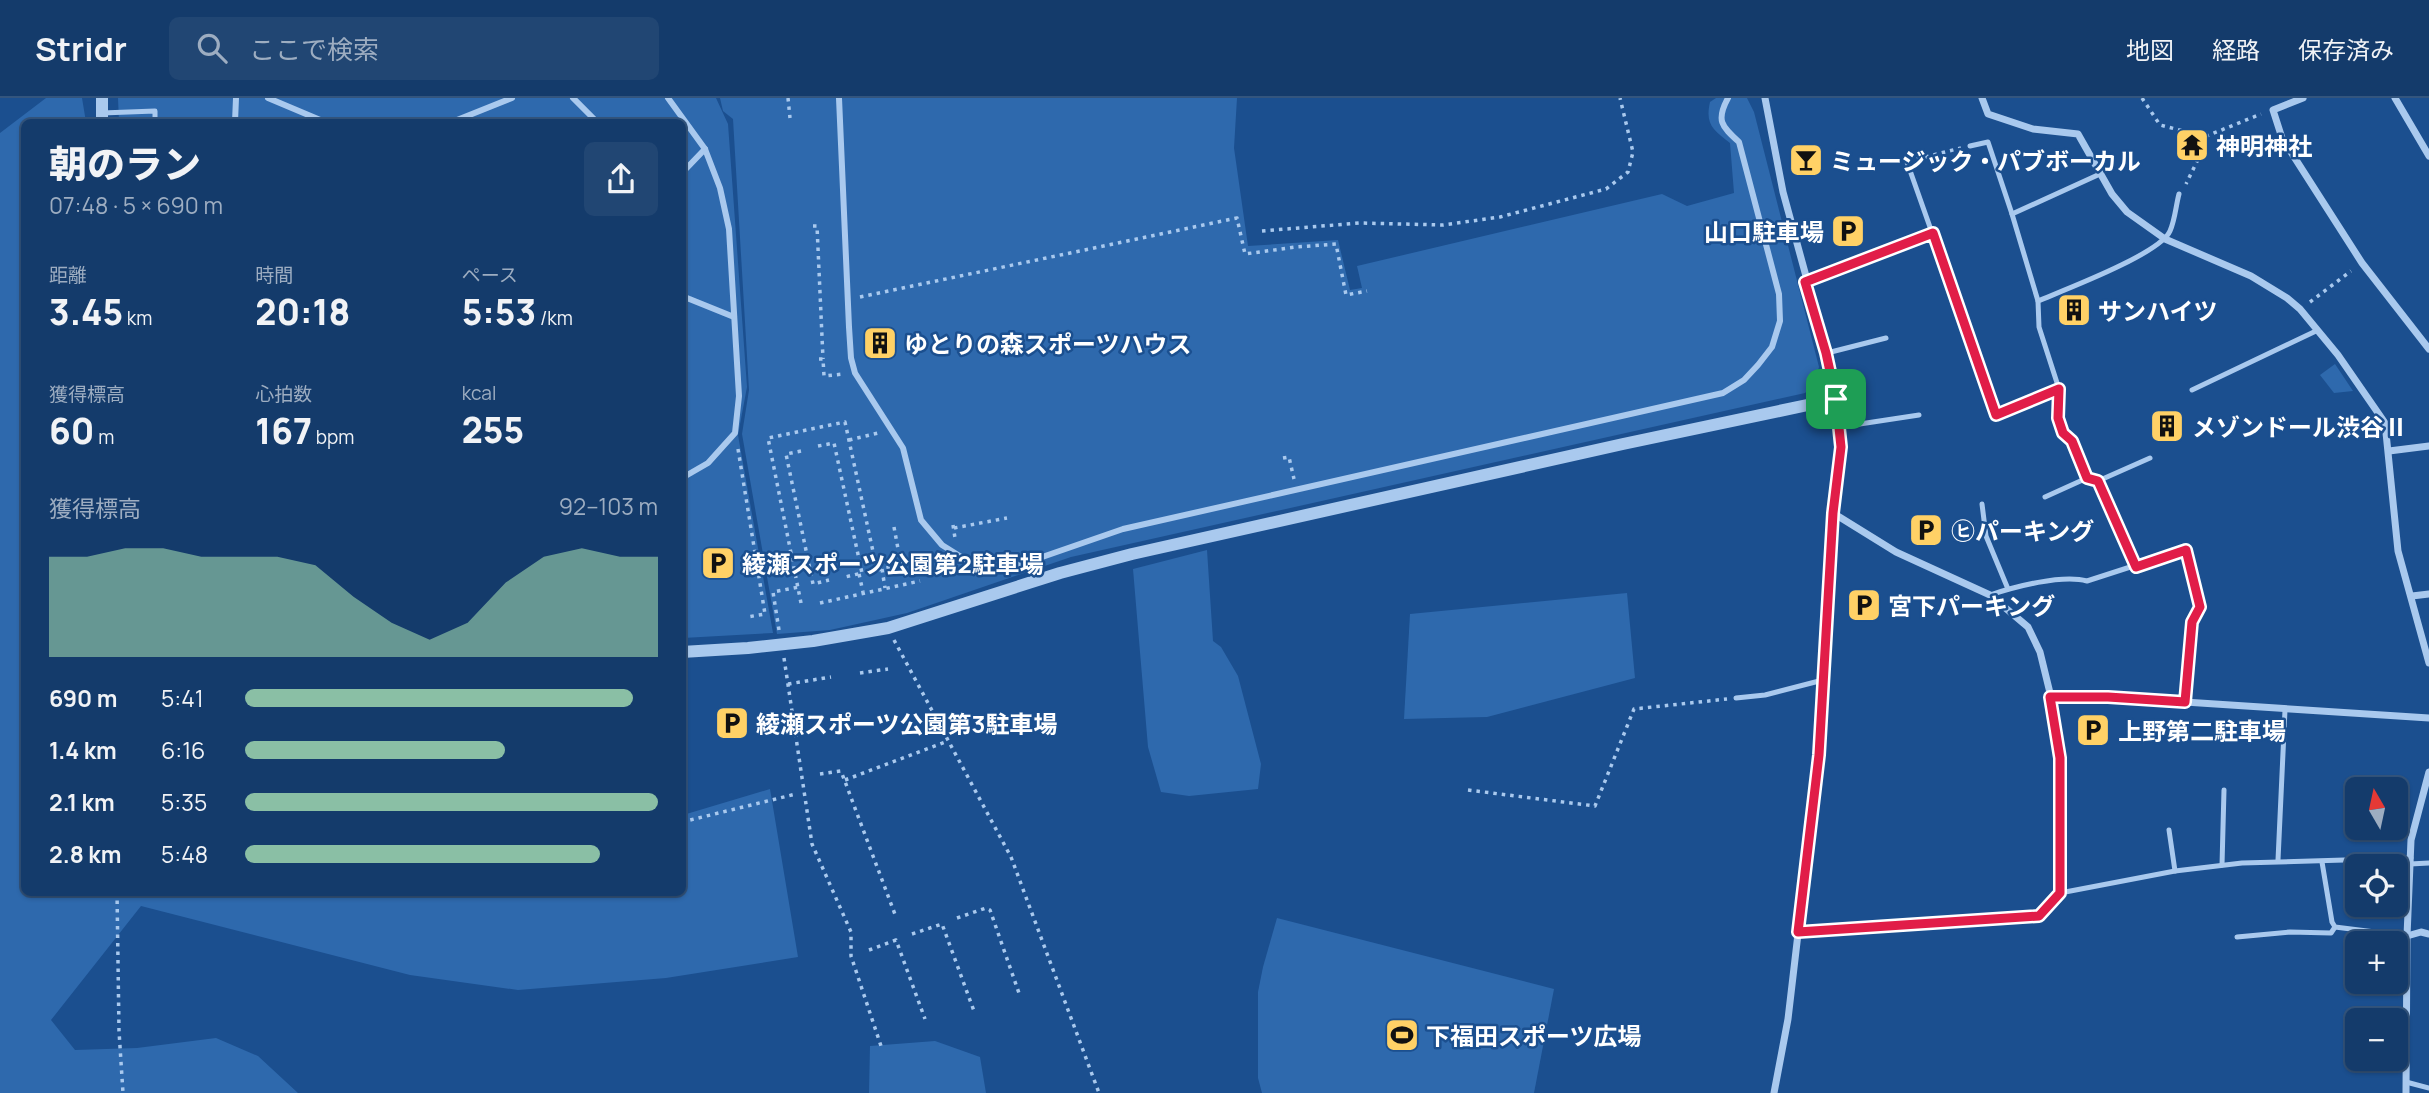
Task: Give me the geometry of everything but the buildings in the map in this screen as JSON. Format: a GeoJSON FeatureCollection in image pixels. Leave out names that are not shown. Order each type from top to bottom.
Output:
{"type":"FeatureCollection","features":[{"type":"Feature","properties":{"kind":"street"},"geometry":{"type":"LineString","coordinates":[[102,98],[102,118]]}},
{"type":"Feature","properties":{"kind":"street"},"geometry":{"type":"LineString","coordinates":[[236,98],[236,119]]}},
{"type":"Feature","properties":{"kind":"street"},"geometry":{"type":"LineString","coordinates":[[268,98],[318,119]]}},
{"type":"Feature","properties":{"kind":"street"},"geometry":{"type":"LineString","coordinates":[[460,119],[512,98]]}},
{"type":"Feature","properties":{"kind":"street"},"geometry":{"type":"LineString","coordinates":[[573,98],[594,119]]}},
{"type":"Feature","properties":{"kind":"street"},"geometry":{"type":"LineString","coordinates":[[668,98],[683,119]]}},
{"type":"Feature","properties":{"kind":"street"},"geometry":{"type":"LineString","coordinates":[[839,98],[851,358],[855,373],[903,448],[922,520],[942,545],[966,560],[985,568],[1002,569],[1123,529],[1723,393],[1744,380],[1772,346],[1780,321],[1779,294],[1739,142],[1724,128],[1721,112],[1728,98]]}},
{"type":"Feature","properties":{"kind":"street"},"geometry":{"type":"LineString","coordinates":[[1765,98],[1783,192],[1826,353],[1836,399],[1841,447],[1833,513],[1819,755],[1788,1018],[1774,1093]]}},
{"type":"Feature","properties":{"kind":"street"},"geometry":{"type":"LineString","coordinates":[[1982,98],[1988,114],[2033,130],[2078,134],[2112,194],[2127,212],[2165,239],[2250,276],[2287,298],[2338,355],[2385,423],[2398,551],[2429,663]]}},
{"type":"Feature","properties":{"kind":"street"},"geometry":{"type":"LineString","coordinates":[[2303,98],[2273,110],[2282,138],[2362,263],[2429,349]]}},
{"type":"Feature","properties":{"kind":"street"},"geometry":{"type":"LineString","coordinates":[[2395,98],[2429,156]]}},
{"type":"Feature","properties":{"kind":"street"},"geometry":{"type":"LineString","coordinates":[[686,123],[705,149],[720,188],[729,229],[739,396],[735,433],[708,463],[686,476]]}},
{"type":"Feature","properties":{"kind":"street"},"geometry":{"type":"LineString","coordinates":[[686,169],[705,149]]}},
{"type":"Feature","properties":{"kind":"street"},"geometry":{"type":"LineString","coordinates":[[686,298],[734,317]]}},
{"type":"Feature","properties":{"kind":"street"},"geometry":{"type":"LineString","coordinates":[[686,652],[846,637],[888,628],[1060,573],[1132,554],[1836,399]]}},
{"type":"Feature","properties":{"kind":"street"},"geometry":{"type":"LineString","coordinates":[[2389,451],[2429,446]]}},
{"type":"Feature","properties":{"kind":"street"},"geometry":{"type":"LineString","coordinates":[[1833,513],[1896,552],[1990,595],[2028,627],[2040,652],[2050,697],[2108,697],[2429,718]]}},
{"type":"Feature","properties":{"kind":"street"},"geometry":{"type":"LineString","coordinates":[[2412,596],[2429,594]]}},
{"type":"Feature","properties":{"kind":"street"},"geometry":{"type":"LineString","coordinates":[[2407,931],[2411,839],[2429,772]]}},
{"type":"Feature","properties":{"kind":"street"},"geometry":{"type":"LineString","coordinates":[[2408,936],[2421,932],[2429,934]]}},
{"type":"Feature","properties":{"kind":"street"},"geometry":{"type":"LineString","coordinates":[[2406,1093],[2407,994]]}},
{"type":"Feature","properties":{"kind":"lane"},"geometry":{"type":"LineString","coordinates":[[102,118],[155,111],[155,119]]}},
{"type":"Feature","properties":{"kind":"lane"},"geometry":{"type":"LineString","coordinates":[[1970,146],[1988,142],[2038,301],[2039,327],[2059,389],[2058,418],[2063,433],[2072,441],[2087,478]]}},
{"type":"Feature","properties":{"kind":"lane"},"geometry":{"type":"LineString","coordinates":[[1908,162],[1996,415],[2059,389]]}},
{"type":"Feature","properties":{"kind":"lane"},"geometry":{"type":"LineString","coordinates":[[2012,214],[2100,174]]}},
{"type":"Feature","properties":{"kind":"lane"},"geometry":{"type":"LineString","coordinates":[[2038,301],[2147,252],[2165,239],[2170,231],[2179,194]]}},
{"type":"Feature","properties":{"kind":"lane"},"geometry":{"type":"LineString","coordinates":[[1805,282],[1933,233]]}},
{"type":"Feature","properties":{"kind":"lane"},"geometry":{"type":"LineString","coordinates":[[2192,390],[2316,331]]}},
{"type":"Feature","properties":{"kind":"lane"},"geometry":{"type":"LineString","coordinates":[[1826,353],[1886,338]]}},
{"type":"Feature","properties":{"kind":"lane"},"geometry":{"type":"LineString","coordinates":[[1840,428],[1919,415]]}},
{"type":"Feature","properties":{"kind":"lane"},"geometry":{"type":"LineString","coordinates":[[2045,497],[2087,478],[2098,481],[2150,458]]}},
{"type":"Feature","properties":{"kind":"lane"},"geometry":{"type":"LineString","coordinates":[[2098,481],[2136,567]]}},
{"type":"Feature","properties":{"kind":"lane"},"geometry":{"type":"LineString","coordinates":[[1982,504],[1986,536],[2008,589]]}},
{"type":"Feature","properties":{"kind":"lane"},"geometry":{"type":"LineString","coordinates":[[1990,595],[2008,589],[2076,578],[2087,581],[2186,550],[2200,607],[2192,622],[2185,702]]}},
{"type":"Feature","properties":{"kind":"lane"},"geometry":{"type":"LineString","coordinates":[[1736,698],[1765,695],[1824,680]]}},
{"type":"Feature","properties":{"kind":"lane"},"geometry":{"type":"LineString","coordinates":[[2050,697],[2060,758],[2060,893]]}},
{"type":"Feature","properties":{"kind":"lane"},"geometry":{"type":"LineString","coordinates":[[2278,860],[2285,709]]}},
{"type":"Feature","properties":{"kind":"lane"},"geometry":{"type":"LineString","coordinates":[[2222,865],[2224,790]]}},
{"type":"Feature","properties":{"kind":"lane"},"geometry":{"type":"LineString","coordinates":[[2169,830],[2175,871]]}},
{"type":"Feature","properties":{"kind":"lane"},"geometry":{"type":"LineString","coordinates":[[1798,932],[2039,916],[2060,893],[2222,865],[2278,860],[2429,863]]}},
{"type":"Feature","properties":{"kind":"lane"},"geometry":{"type":"LineString","coordinates":[[2322,862],[2332,922],[2335,926],[2371,931]]}},
{"type":"Feature","properties":{"kind":"lane"},"geometry":{"type":"LineString","coordinates":[[2237,937],[2290,932],[2331,933],[2335,926]]}},
{"type":"Feature","properties":{"kind":"lane"},"geometry":{"type":"LineString","coordinates":[[2406,1082],[2429,1088]]}},
{"type":"Feature","properties":{"kind":"path"},"geometry":{"type":"LineString","coordinates":[[788,98],[790,118]]}},
{"type":"Feature","properties":{"kind":"path"},"geometry":{"type":"LineString","coordinates":[[1262,231],[1359,223],[1443,225],[1500,217],[1606,189],[1628,172],[1633,152],[1620,98]]}},
{"type":"Feature","properties":{"kind":"path"},"geometry":{"type":"LineString","coordinates":[[2142,98],[2160,125],[2203,136]]}},
{"type":"Feature","properties":{"kind":"path"},"geometry":{"type":"LineString","coordinates":[[2182,146],[2252,117]]}},
{"type":"Feature","properties":{"kind":"path"},"geometry":{"type":"LineString","coordinates":[[2190,178],[2205,145],[2203,136]]}},
{"type":"Feature","properties":{"kind":"path"},"geometry":{"type":"LineString","coordinates":[[1908,162],[1970,146]]}},
{"type":"Feature","properties":{"kind":"path"},"geometry":{"type":"LineString","coordinates":[[848,300],[1237,218],[1245,254],[1336,244],[1346,295],[1367,291]]}},
{"type":"Feature","properties":{"kind":"path"},"geometry":{"type":"LineString","coordinates":[[813,226],[817,226],[821,359],[824,376],[837,374]]}},
{"type":"Feature","properties":{"kind":"path"},"geometry":{"type":"LineString","coordinates":[[2300,310],[2362,263]]}},
{"type":"Feature","properties":{"kind":"path"},"geometry":{"type":"LineString","coordinates":[[802,603],[768,438],[845,422],[877,570],[957,553]]}},
{"type":"Feature","properties":{"kind":"path"},"geometry":{"type":"LineString","coordinates":[[735,433],[765,614],[747,617]]}},
{"type":"Feature","properties":{"kind":"path"},"geometry":{"type":"LineString","coordinates":[[849,440],[869,435]]}},
{"type":"Feature","properties":{"kind":"path"},"geometry":{"type":"LineString","coordinates":[[818,446],[835,443],[862,573],[859,574],[863,593]]}},
{"type":"Feature","properties":{"kind":"path"},"geometry":{"type":"LineString","coordinates":[[801,451],[786,454],[813,584],[829,580]]}},
{"type":"Feature","properties":{"kind":"path"},"geometry":{"type":"LineString","coordinates":[[1283,458],[1289,457],[1296,490]]}},
{"type":"Feature","properties":{"kind":"path"},"geometry":{"type":"LineString","coordinates":[[954,528],[1007,518]]}},
{"type":"Feature","properties":{"kind":"path"},"geometry":{"type":"LineString","coordinates":[[894,527],[901,565]]}},
{"type":"Feature","properties":{"kind":"path"},"geometry":{"type":"LineString","coordinates":[[882,569],[885,588]]}},
{"type":"Feature","properties":{"kind":"path"},"geometry":{"type":"LineString","coordinates":[[845,577],[859,574]]}},
{"type":"Feature","properties":{"kind":"path"},"geometry":{"type":"LineString","coordinates":[[820,603],[920,581]]}},
{"type":"Feature","properties":{"kind":"path"},"geometry":{"type":"LineString","coordinates":[[799,587],[773,592],[813,844],[851,932],[851,956],[881,1046]]}},
{"type":"Feature","properties":{"kind":"path"},"geometry":{"type":"LineString","coordinates":[[888,628],[1011,857],[1099,1093]]}},
{"type":"Feature","properties":{"kind":"path"},"geometry":{"type":"LineString","coordinates":[[860,673],[888,669]]}},
{"type":"Feature","properties":{"kind":"path"},"geometry":{"type":"LineString","coordinates":[[788,684],[831,677]]}},
{"type":"Feature","properties":{"kind":"path"},"geometry":{"type":"LineString","coordinates":[[1468,790],[1595,806],[1634,709],[1736,698]]}},
{"type":"Feature","properties":{"kind":"path"},"geometry":{"type":"LineString","coordinates":[[845,780],[948,741]]}},
{"type":"Feature","properties":{"kind":"path"},"geometry":{"type":"LineString","coordinates":[[820,774],[841,771],[896,917]]}},
{"type":"Feature","properties":{"kind":"path"},"geometry":{"type":"LineString","coordinates":[[686,821],[796,794]]}},
{"type":"Feature","properties":{"kind":"path"},"geometry":{"type":"LineString","coordinates":[[117,896],[119,1031],[123,1093]]}},
{"type":"Feature","properties":{"kind":"path"},"geometry":{"type":"LineString","coordinates":[[957,918],[986,908],[990,910],[1020,996]]}},
{"type":"Feature","properties":{"kind":"path"},"geometry":{"type":"LineString","coordinates":[[912,934],[942,923],[974,1011]]}},
{"type":"Feature","properties":{"kind":"path"},"geometry":{"type":"LineString","coordinates":[[869,950],[896,940],[925,1019]]}},
{"type":"Feature","properties":{"kind":"shaded area"},"geometry":{"type":"Polygon","coordinates":[[[46,98],[82,98],[86,119],[21,119],[21,896],[686,896],[686,814],[770,789],[798,957],[666,978],[518,990],[410,975],[141,906],[51,1020],[75,1050],[137,1048],[216,1038],[258,1056],[298,1093],[0,1093],[0,133],[46,98]]]}},
{"type":"Feature","properties":{"kind":"shaded area"},"geometry":{"type":"Polygon","coordinates":[[[118,98],[716,98],[728,124],[747,387],[738,435],[773,633],[686,638],[686,119],[119,119],[118,98]]]}},
{"type":"Feature","properties":{"kind":"shaded area"},"geometry":{"type":"Polygon","coordinates":[[[720,98],[1237,98],[1234,148],[1248,246],[1338,240],[1350,290],[1362,288],[1357,266],[1662,194],[1687,206],[1734,193],[1730,143],[1712,126],[1709,116],[1710,102],[1716,98],[1747,98],[1754,112],[1819,367],[1814,385],[1805,393],[1071,557],[907,613],[830,630],[777,634],[742,434],[749,390],[733,119],[723,111],[720,98]]]}},
{"type":"Feature","properties":{"kind":"shaded area"},"geometry":{"type":"Polygon","coordinates":[[[2335,364],[2353,391],[2334,393],[2320,375],[2335,364]]]}},
{"type":"Feature","properties":{"kind":"shaded area"},"geometry":{"type":"Polygon","coordinates":[[[1207,550],[1213,641],[1221,647],[1238,676],[1261,764],[1258,789],[1189,796],[1161,792],[1148,747],[1133,569],[1207,550]]]}},
{"type":"Feature","properties":{"kind":"shaded area"},"geometry":{"type":"Polygon","coordinates":[[[1627,593],[1635,678],[1487,717],[1404,719],[1410,614],[1627,593]]]}},
{"type":"Feature","properties":{"kind":"shaded area","name":"下福田スポーツ広場"},"geometry":{"type":"Polygon","coordinates":[[[1277,918],[1554,989],[1534,1093],[1262,1093],[1258,1078],[1258,992],[1277,918]]]}},
{"type":"Feature","properties":{"kind":"shaded area"},"geometry":{"type":"Polygon","coordinates":[[[935,1041],[980,1057],[986,1093],[869,1093],[870,1046],[935,1041]]]}},
{"type":"Feature","properties":{"kind":"place","name":"神明神社"},"geometry":{"type":"Point","coordinates":[2192,145]}},
{"type":"Feature","properties":{"kind":"place","name":"ミュージック・パブボーカル"},"geometry":{"type":"Point","coordinates":[1806,160]}},
{"type":"Feature","properties":{"kind":"place","name":"山口駐車場"},"geometry":{"type":"Point","coordinates":[1848,231]}},
{"type":"Feature","properties":{"kind":"place","name":"サンハイツ"},"geometry":{"type":"Point","coordinates":[2074,310]}},
{"type":"Feature","properties":{"kind":"place","name":"ゆとりの森スポーツハウス"},"geometry":{"type":"Point","coordinates":[880,343]}},
{"type":"Feature","properties":{"kind":"place","name":"メゾンドール渋谷Ⅱ"},"geometry":{"type":"Point","coordinates":[2167,426]}},
{"type":"Feature","properties":{"kind":"place","name":"㋪パーキング"},"geometry":{"type":"Point","coordinates":[1926,530]}},
{"type":"Feature","properties":{"kind":"place","name":"綾瀬スポーツ公園第2駐車場"},"geometry":{"type":"Point","coordinates":[718,563]}},
{"type":"Feature","properties":{"kind":"place","name":"宮下パーキング"},"geometry":{"type":"Point","coordinates":[1864,605]}},
{"type":"Feature","properties":{"kind":"place","name":"綾瀬スポーツ公園第3駐車場"},"geometry":{"type":"Point","coordinates":[732,723]}},
{"type":"Feature","properties":{"kind":"place","name":"上野第二駐車場"},"geometry":{"type":"Point","coordinates":[2093,730]}},
{"type":"Feature","properties":{"kind":"place","name":"下福田スポーツ広場"},"geometry":{"type":"Point","coordinates":[1402,1035]}},
{"type":"Feature","properties":{"kind":"route"},"geometry":{"type":"LineString","coordinates":[[1933,233],[1996,415],[2059,389],[2058,418],[2063,433],[2072,441],[2087,478],[2098,481],[2136,567],[2186,550],[2200,607],[2192,622],[2185,702],[2108,697],[2050,697],[2060,758],[2060,893],[2039,916],[1798,932],[1819,755],[1833,513],[1841,447],[1836,399],[1826,353],[1805,282],[1933,233]]}}]}
